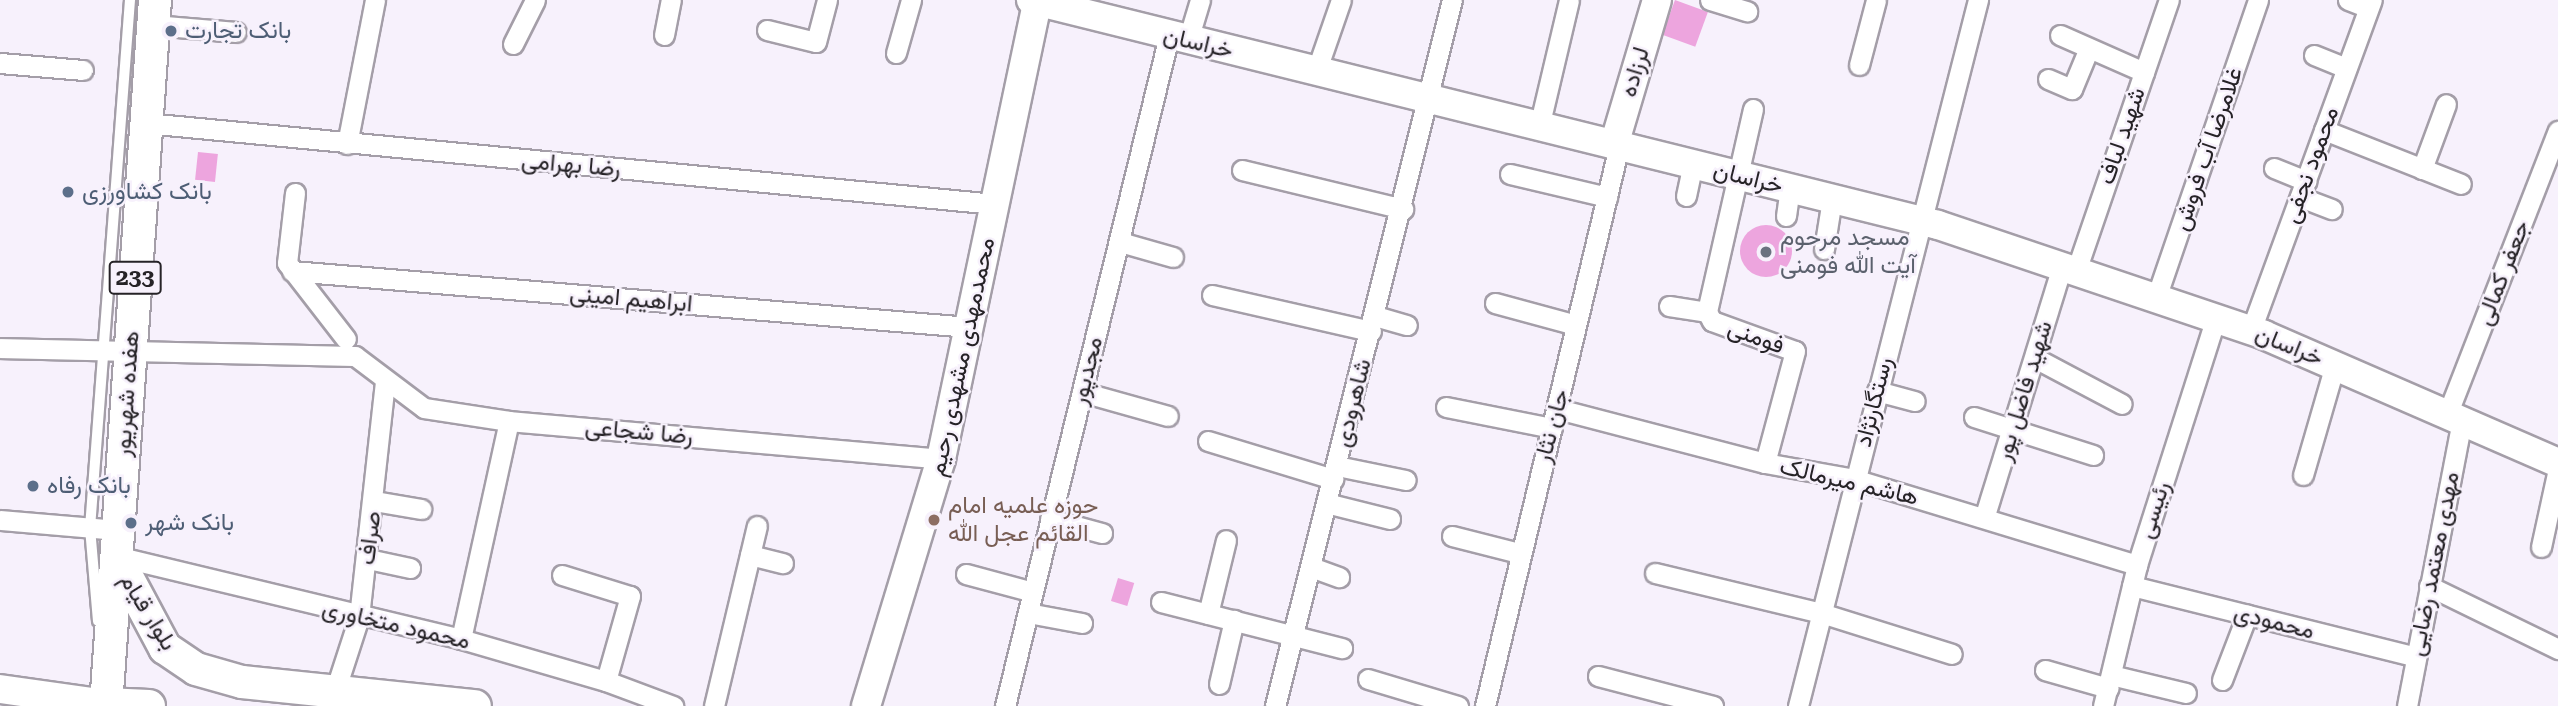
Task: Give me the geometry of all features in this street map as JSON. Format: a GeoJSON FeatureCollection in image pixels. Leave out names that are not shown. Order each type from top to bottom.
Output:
{"type":"FeatureCollection","features":[{"type":"Feature","properties":{"kind":"main road","name":"لرزاده"},"geometry":{"type":"LineString","coordinates":[[1616,145],[1657,0]]}},
{"type":"Feature","properties":{"kind":"main road","name":"خراسان"},"geometry":{"type":"LineString","coordinates":[[1034,1],[1099,9],[1178,38],[1920,221],[2251,330],[2558,463]]}},
{"type":"Feature","properties":{"kind":"main road","name":"محمدمهدی مشهدی رحیم"},"geometry":{"type":"LineString","coordinates":[[866,706],[941,459],[995,204],[1034,1]]}},
{"type":"Feature","properties":{"kind":"main road","name":"هفده شهریور"},"geometry":{"type":"LineString","coordinates":[[104,705],[116,352],[146,123],[155,12]]}},
{"type":"Feature","properties":{"kind":"main road","name":"بلوار قیام"},"geometry":{"type":"LineString","coordinates":[[108,538],[137,603],[165,648],[196,669],[242,682],[475,706]]}},
{"type":"Feature","properties":{"kind":"main road"},"geometry":{"type":"LineString","coordinates":[[0,689],[104,705],[149,706]]}},
{"type":"Feature","properties":{"kind":"street"},"geometry":{"type":"LineString","coordinates":[[347,144],[375,0]]}},
{"type":"Feature","properties":{"kind":"street"},"geometry":{"type":"LineString","coordinates":[[664,35],[671,0]]}},
{"type":"Feature","properties":{"kind":"street"},"geometry":{"type":"LineString","coordinates":[[767,30],[816,42],[827,0]]}},
{"type":"Feature","properties":{"kind":"street"},"geometry":{"type":"LineString","coordinates":[[896,53],[911,0]]}},
{"type":"Feature","properties":{"kind":"street","name":"مجدپور"},"geometry":{"type":"LineString","coordinates":[[1005,706],[1120,242],[1178,38],[1200,0]]}},
{"type":"Feature","properties":{"kind":"street"},"geometry":{"type":"LineString","coordinates":[[1316,72],[1341,0]]}},
{"type":"Feature","properties":{"kind":"street","name":"شاهرودی"},"geometry":{"type":"LineString","coordinates":[[1275,706],[1403,209],[1452,0]]}},
{"type":"Feature","properties":{"kind":"street"},"geometry":{"type":"LineString","coordinates":[[1539,127],[1569,0]]}},
{"type":"Feature","properties":{"kind":"street"},"geometry":{"type":"LineString","coordinates":[[1710,0],[1747,11]]}},
{"type":"Feature","properties":{"kind":"street"},"geometry":{"type":"LineString","coordinates":[[1859,65],[1876,0]]}},
{"type":"Feature","properties":{"kind":"street","name":"رستگارنژاد"},"geometry":{"type":"LineString","coordinates":[[1798,706],[1818,612],[1978,0]]}},
{"type":"Feature","properties":{"kind":"street","name":"شهید لباف"},"geometry":{"type":"LineString","coordinates":[[2069,269],[2169,0]]}},
{"type":"Feature","properties":{"kind":"street","name":"غلامرضا آب فروش"},"geometry":{"type":"LineString","coordinates":[[2156,298],[2258,0]]}},
{"type":"Feature","properties":{"kind":"street"},"geometry":{"type":"LineString","coordinates":[[2347,0],[2371,4]]}},
{"type":"Feature","properties":{"kind":"street"},"geometry":{"type":"LineString","coordinates":[[513,44],[529,1]]}},
{"type":"Feature","properties":{"kind":"street","name":"محمود نجفی"},"geometry":{"type":"LineString","coordinates":[[2251,330],[2371,4]]}},
{"type":"Feature","properties":{"kind":"street"},"geometry":{"type":"LineString","coordinates":[[155,12],[236,32]]}},
{"type":"Feature","properties":{"kind":"street"},"geometry":{"type":"LineString","coordinates":[[2060,35],[2144,72]]}},
{"type":"Feature","properties":{"kind":"street"},"geometry":{"type":"LineString","coordinates":[[2048,79],[2072,89],[2089,48]]}},
{"type":"Feature","properties":{"kind":"street"},"geometry":{"type":"LineString","coordinates":[[2314,55],[2347,68]]}},
{"type":"Feature","properties":{"kind":"street"},"geometry":{"type":"LineString","coordinates":[[0,63],[83,70]]}},
{"type":"Feature","properties":{"kind":"street"},"geometry":{"type":"LineString","coordinates":[[2422,169],[2446,104]]}},
{"type":"Feature","properties":{"kind":"street","name":"فومنی"},"geometry":{"type":"LineString","coordinates":[[1753,109],[1707,312],[1712,321],[1795,351],[1765,463]]}},
{"type":"Feature","properties":{"kind":"street","name":"رضا بهرامی"},"geometry":{"type":"LineString","coordinates":[[146,123],[995,204]]}},
{"type":"Feature","properties":{"kind":"street"},"geometry":{"type":"LineString","coordinates":[[2324,130],[2462,184]]}},
{"type":"Feature","properties":{"kind":"street","name":"جعفر کمالی"},"geometry":{"type":"LineString","coordinates":[[2455,418],[2558,131]]}},
{"type":"Feature","properties":{"kind":"street","name":"جان نثار"},"geometry":{"type":"LineString","coordinates":[[1485,706],[1519,553],[1555,419],[1616,145]]}},
{"type":"Feature","properties":{"kind":"street"},"geometry":{"type":"LineString","coordinates":[[1686,196],[1692,164]]}},
{"type":"Feature","properties":{"kind":"street"},"geometry":{"type":"LineString","coordinates":[[2274,168],[2332,209]]}},
{"type":"Feature","properties":{"kind":"street"},"geometry":{"type":"LineString","coordinates":[[1242,170],[1403,209]]}},
{"type":"Feature","properties":{"kind":"street"},"geometry":{"type":"LineString","coordinates":[[1510,174],[1606,197]]}},
{"type":"Feature","properties":{"kind":"street"},"geometry":{"type":"LineString","coordinates":[[1786,216],[1790,188]]}},
{"type":"Feature","properties":{"kind":"street"},"geometry":{"type":"LineString","coordinates":[[292,271],[287,263],[295,193]]}},
{"type":"Feature","properties":{"kind":"street"},"geometry":{"type":"LineString","coordinates":[[1824,249],[1832,199]]}},
{"type":"Feature","properties":{"kind":"street"},"geometry":{"type":"LineString","coordinates":[[1120,242],[1173,257]]}},
{"type":"Feature","properties":{"kind":"street","name":"شهید فاضل پور"},"geometry":{"type":"LineString","coordinates":[[1985,515],[2035,358],[2069,269]]}},
{"type":"Feature","properties":{"kind":"street","name":"ابراهیم امینی"},"geometry":{"type":"LineString","coordinates":[[292,271],[970,327]]}},
{"type":"Feature","properties":{"kind":"street","name":"رضا شجاعی"},"geometry":{"type":"LineString","coordinates":[[292,271],[350,347],[385,381],[424,408],[509,421],[941,459]]}},
{"type":"Feature","properties":{"kind":"street"},"geometry":{"type":"LineString","coordinates":[[1212,295],[1373,324],[1407,326]]}},
{"type":"Feature","properties":{"kind":"street"},"geometry":{"type":"LineString","coordinates":[[1494,303],[1576,325]]}},
{"type":"Feature","properties":{"kind":"street"},"geometry":{"type":"LineString","coordinates":[[1669,306],[1707,312]]}},
{"type":"Feature","properties":{"kind":"street","name":"رئیسی"},"geometry":{"type":"LineString","coordinates":[[2107,690],[2137,565],[2216,317]]}},
{"type":"Feature","properties":{"kind":"street"},"geometry":{"type":"LineString","coordinates":[[0,348],[116,352],[350,347]]}},
{"type":"Feature","properties":{"kind":"street"},"geometry":{"type":"LineString","coordinates":[[2035,358],[2122,404]]}},
{"type":"Feature","properties":{"kind":"street"},"geometry":{"type":"LineString","coordinates":[[2303,475],[2335,365]]}},
{"type":"Feature","properties":{"kind":"street","name":"صراف"},"geometry":{"type":"LineString","coordinates":[[335,691],[359,617],[368,559],[385,381]]}},
{"type":"Feature","properties":{"kind":"street"},"geometry":{"type":"LineString","coordinates":[[1877,391],[1916,401]]}},
{"type":"Feature","properties":{"kind":"street"},"geometry":{"type":"LineString","coordinates":[[1082,392],[1168,416]]}},
{"type":"Feature","properties":{"kind":"street","name":"هاشم میرمالک"},"geometry":{"type":"LineString","coordinates":[[1446,407],[1555,419],[1854,479],[1985,515],[2137,565]]}},
{"type":"Feature","properties":{"kind":"street"},"geometry":{"type":"LineString","coordinates":[[1973,417],[2093,456]]}},
{"type":"Feature","properties":{"kind":"street","name":"مهدی معتمد رضایی"},"geometry":{"type":"LineString","coordinates":[[2407,706],[2455,418]]}},
{"type":"Feature","properties":{"kind":"street"},"geometry":{"type":"LineString","coordinates":[[461,639],[509,421]]}},
{"type":"Feature","properties":{"kind":"street"},"geometry":{"type":"LineString","coordinates":[[1208,441],[1335,472],[1406,480]]}},
{"type":"Feature","properties":{"kind":"street"},"geometry":{"type":"LineString","coordinates":[[2541,547],[2558,469]]}},
{"type":"Feature","properties":{"kind":"street"},"geometry":{"type":"LineString","coordinates":[[374,501],[421,509]]}},
{"type":"Feature","properties":{"kind":"street"},"geometry":{"type":"LineString","coordinates":[[1326,503],[1390,519]]}},
{"type":"Feature","properties":{"kind":"street"},"geometry":{"type":"LineString","coordinates":[[1050,519],[1102,533]]}},
{"type":"Feature","properties":{"kind":"street","name":"محمود متخاوری"},"geometry":{"type":"LineString","coordinates":[[0,520],[108,538],[359,617],[461,639],[606,681],[673,706]]}},
{"type":"Feature","properties":{"kind":"street"},"geometry":{"type":"LineString","coordinates":[[715,706],[757,526]]}},
{"type":"Feature","properties":{"kind":"street"},"geometry":{"type":"LineString","coordinates":[[1451,536],[1519,553]]}},
{"type":"Feature","properties":{"kind":"street"},"geometry":{"type":"LineString","coordinates":[[1208,614],[1226,540]]}},
{"type":"Feature","properties":{"kind":"street"},"geometry":{"type":"LineString","coordinates":[[750,555],[783,563]]}},
{"type":"Feature","properties":{"kind":"street"},"geometry":{"type":"LineString","coordinates":[[368,559],[411,569]]}},
{"type":"Feature","properties":{"kind":"street"},"geometry":{"type":"LineString","coordinates":[[1311,567],[1339,577]]}},
{"type":"Feature","properties":{"kind":"street"},"geometry":{"type":"LineString","coordinates":[[1655,573],[1818,612],[1952,654]]}},
{"type":"Feature","properties":{"kind":"street"},"geometry":{"type":"LineString","coordinates":[[967,574],[1033,592]]}},
{"type":"Feature","properties":{"kind":"street"},"geometry":{"type":"LineString","coordinates":[[562,575],[630,596],[606,681]]}},
{"type":"Feature","properties":{"kind":"street","name":"محمودی"},"geometry":{"type":"LineString","coordinates":[[2132,586],[2416,657]]}},
{"type":"Feature","properties":{"kind":"street"},"geometry":{"type":"LineString","coordinates":[[2429,586],[2558,649]]}},
{"type":"Feature","properties":{"kind":"street"},"geometry":{"type":"LineString","coordinates":[[1161,602],[1342,648]]}},
{"type":"Feature","properties":{"kind":"street"},"geometry":{"type":"LineString","coordinates":[[1028,613],[1082,624]]}},
{"type":"Feature","properties":{"kind":"street"},"geometry":{"type":"LineString","coordinates":[[2222,680],[2246,615]]}},
{"type":"Feature","properties":{"kind":"street"},"geometry":{"type":"LineString","coordinates":[[1219,684],[1234,620]]}},
{"type":"Feature","properties":{"kind":"street"},"geometry":{"type":"LineString","coordinates":[[2045,670],[2107,690],[2186,693]]}},
{"type":"Feature","properties":{"kind":"street"},"geometry":{"type":"LineString","coordinates":[[1598,676],[1713,706]]}},
{"type":"Feature","properties":{"kind":"street"},"geometry":{"type":"LineString","coordinates":[[1368,680],[1458,706]]}},
{"type":"Feature","properties":{"kind":"lane"},"geometry":{"type":"LineString","coordinates":[[116,352],[130,0]]}},
{"type":"Feature","properties":{"kind":"lane"},"geometry":{"type":"LineString","coordinates":[[242,682],[394,706]]}},
{"type":"Feature","properties":{"kind":"building"},"geometry":{"type":"Polygon","coordinates":[[[1675,0],[1708,12],[1695,47],[1662,35],[1675,0]]]}},
{"type":"Feature","properties":{"kind":"building"},"geometry":{"type":"Polygon","coordinates":[[[198,152],[218,154],[215,182],[195,180],[198,152]]]}},
{"type":"Feature","properties":{"kind":"building","name":"مسجد مرحوم آیت الله فومنی"},"geometry":{"type":"Polygon","coordinates":[[[1766,225],[1776,227],[1784,233],[1790,241],[1790,261],[1784,269],[1776,275],[1766,277],[1756,275],[1748,269],[1742,261],[1740,251],[1742,241],[1748,233],[1756,227],[1766,225]]]}},
{"type":"Feature","properties":{"kind":"building"},"geometry":{"type":"Polygon","coordinates":[[[1118,578],[1134,583],[1127,606],[1111,601],[1118,578]]]}},
{"type":"Feature","properties":{"kind":"place","name":"بانک تجارت"},"geometry":{"type":"Point","coordinates":[171,31]}},
{"type":"Feature","properties":{"kind":"place","name":"بانک کشاورزی"},"geometry":{"type":"Point","coordinates":[68,192]}},
{"type":"Feature","properties":{"kind":"place","name":"مسجد مرحوم آیت الله فومنی"},"geometry":{"type":"Point","coordinates":[1766,252]}},
{"type":"Feature","properties":{"kind":"place","name":"بانک رفاه"},"geometry":{"type":"Point","coordinates":[33,486]}},
{"type":"Feature","properties":{"kind":"place","name":"حوزه علمیه امام القائم عجل الله"},"geometry":{"type":"Point","coordinates":[934,520]}},
{"type":"Feature","properties":{"kind":"place","name":"بانک شهر"},"geometry":{"type":"Point","coordinates":[131,523]}}]}
